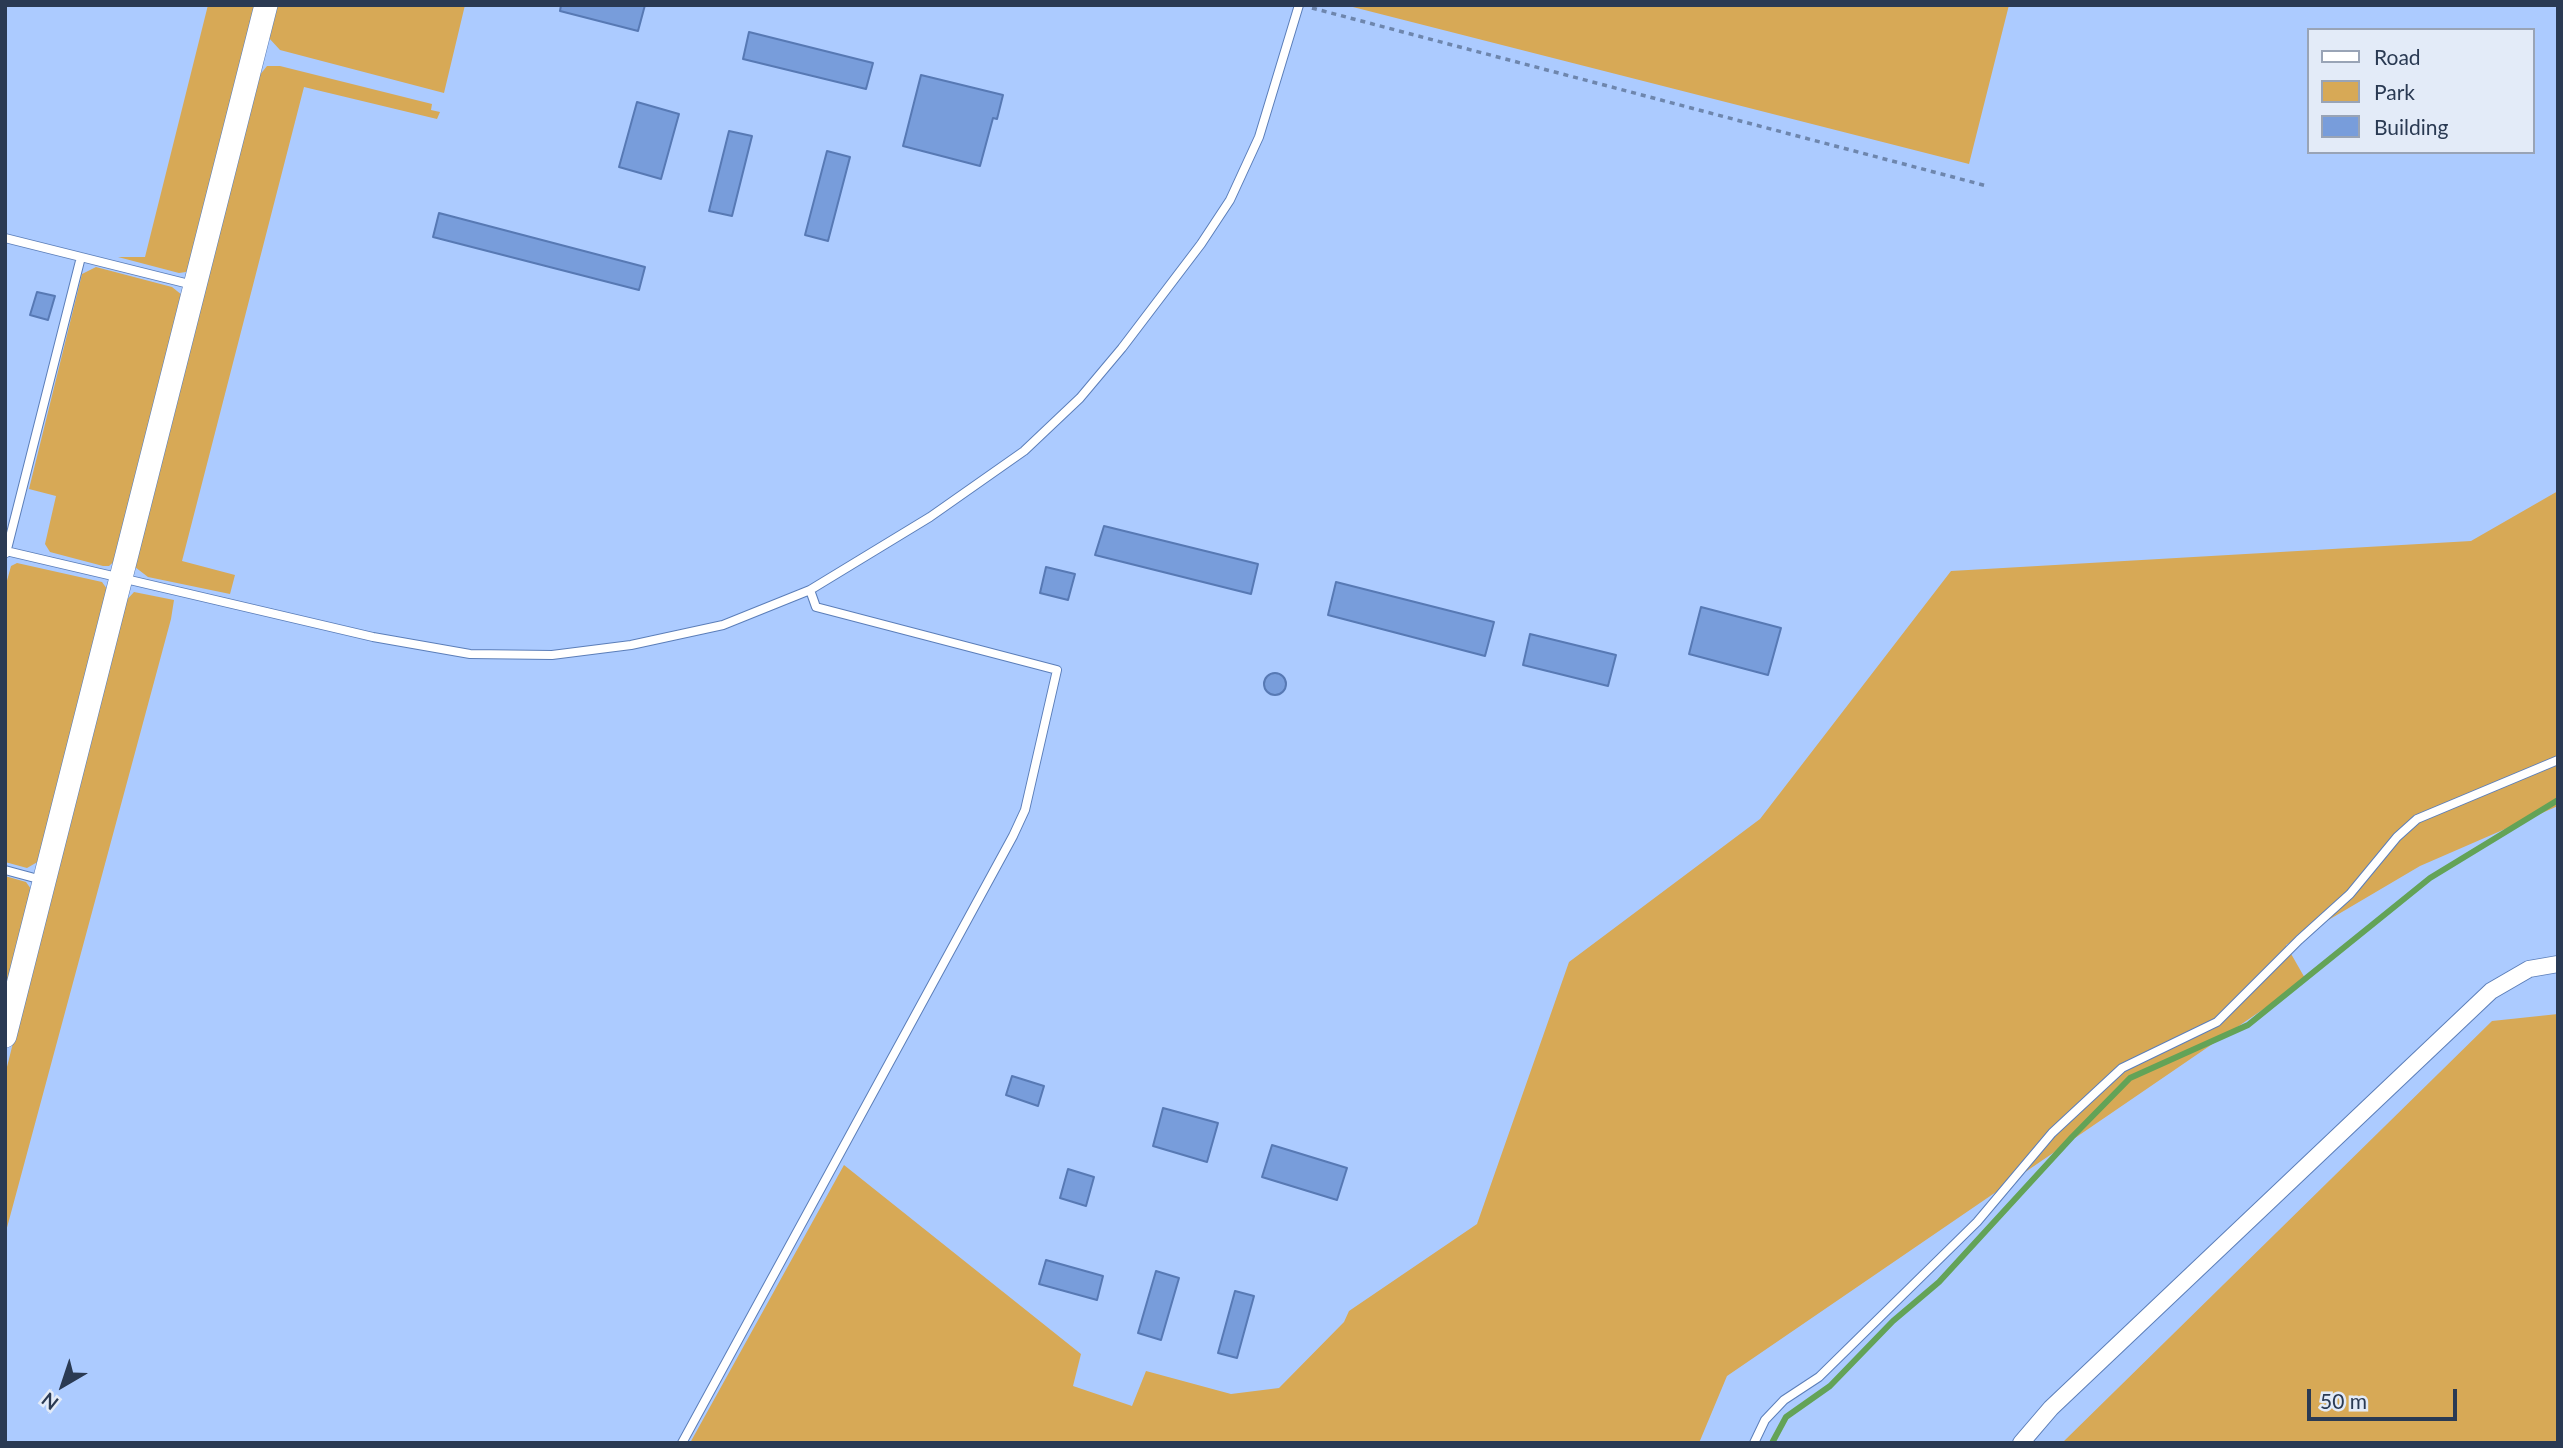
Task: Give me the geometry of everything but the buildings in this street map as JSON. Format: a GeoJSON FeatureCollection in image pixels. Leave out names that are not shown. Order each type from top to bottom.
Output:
{"type":"FeatureCollection","features":[{"type":"Feature","properties":{"kind":"street"},"geometry":{"type":"LineString","coordinates":[[5,1036],[266,5]]}},
{"type":"Feature","properties":{"kind":"street"},"geometry":{"type":"LineString","coordinates":[[2021,1443],[2050,1408],[2491,991],[2529,969],[2558,964]]}},
{"type":"Feature","properties":{"kind":"lane"},"geometry":{"type":"LineString","coordinates":[[81,257],[6,553],[373,637],[470,654],[552,655],[631,645],[723,625],[810,590],[930,517],[1024,451],[1080,398],[1202,244],[1230,200],[1259,136],[1300,5]]}},
{"type":"Feature","properties":{"kind":"lane"},"geometry":{"type":"LineString","coordinates":[[5,238],[196,286]]}},
{"type":"Feature","properties":{"kind":"lane"},"geometry":{"type":"LineString","coordinates":[[682,1443],[1013,836],[1025,810],[1057,670],[816,607],[810,590]]}},
{"type":"Feature","properties":{"kind":"lane"},"geometry":{"type":"LineString","coordinates":[[1754,1443],[1765,1420],[1784,1400],[1819,1377],[1977,1222],[2052,1133],[2122,1068],[2217,1022],[2299,940],[2350,894],[2397,837],[2417,819],[2558,760]]}},
{"type":"Feature","properties":{"kind":"lane"},"geometry":{"type":"LineString","coordinates":[[5,870],[45,881]]}},
{"type":"Feature","properties":{"kind":"path"},"geometry":{"type":"LineString","coordinates":[[1300,5],[1987,186]]}},
{"type":"Feature","properties":{"kind":"green space"},"geometry":{"type":"Polygon","coordinates":[[[208,5],[257,5],[192,265],[186,272],[179,273],[118,257],[145,257],[208,5]]]}},
{"type":"Feature","properties":{"kind":"green space"},"geometry":{"type":"Polygon","coordinates":[[[276,5],[465,5],[444,93],[280,50],[269,38],[276,5]]]}},
{"type":"Feature","properties":{"kind":"green space"},"geometry":{"type":"Polygon","coordinates":[[[1345,5],[2009,5],[1969,164],[1345,5]]]}},
{"type":"Feature","properties":{"kind":"green space"},"geometry":{"type":"Polygon","coordinates":[[[267,66],[280,66],[432,104],[431,110],[440,112],[437,119],[304,87],[182,561],[235,575],[230,594],[148,577],[135,567],[259,76],[267,66]]]}},
{"type":"Feature","properties":{"kind":"green space"},"geometry":{"type":"Polygon","coordinates":[[[96,267],[172,287],[182,295],[118,558],[109,566],[50,552],[45,544],[56,496],[29,489],[82,274],[96,267]]]}},
{"type":"Feature","properties":{"kind":"green space"},"geometry":{"type":"Polygon","coordinates":[[[2558,491],[2558,806],[2420,866],[2286,945],[2306,980],[1727,1376],[1699,1443],[690,1443],[844,1165],[1081,1354],[1073,1386],[1132,1406],[1146,1371],[1231,1394],[1279,1388],[1344,1322],[1349,1311],[1477,1224],[1569,962],[1760,819],[1951,571],[2471,541],[2558,491]]]}},
{"type":"Feature","properties":{"kind":"green space"},"geometry":{"type":"Polygon","coordinates":[[[17,563],[102,582],[107,589],[41,860],[27,868],[5,862],[5,588],[11,566],[17,563]]]}},
{"type":"Feature","properties":{"kind":"green space"},"geometry":{"type":"Polygon","coordinates":[[[134,592],[174,600],[171,619],[5,1235],[5,1075],[122,605],[134,592]]]}},
{"type":"Feature","properties":{"kind":"green space"},"geometry":{"type":"Polygon","coordinates":[[[5,876],[26,882],[31,889],[5,1003],[5,876]]]}},
{"type":"Feature","properties":{"kind":"green space"},"geometry":{"type":"Polygon","coordinates":[[[2558,1014],[2558,1443],[2062,1443],[2492,1021],[2558,1014]]]}},
{"type":"Feature","properties":{"kind":"waterway"},"geometry":{"type":"LineString","coordinates":[[1772,1443],[1786,1417],[1830,1386],[1893,1321],[1939,1282],[2130,1078],[2248,1025],[2430,878],[2558,800]]}}]}
